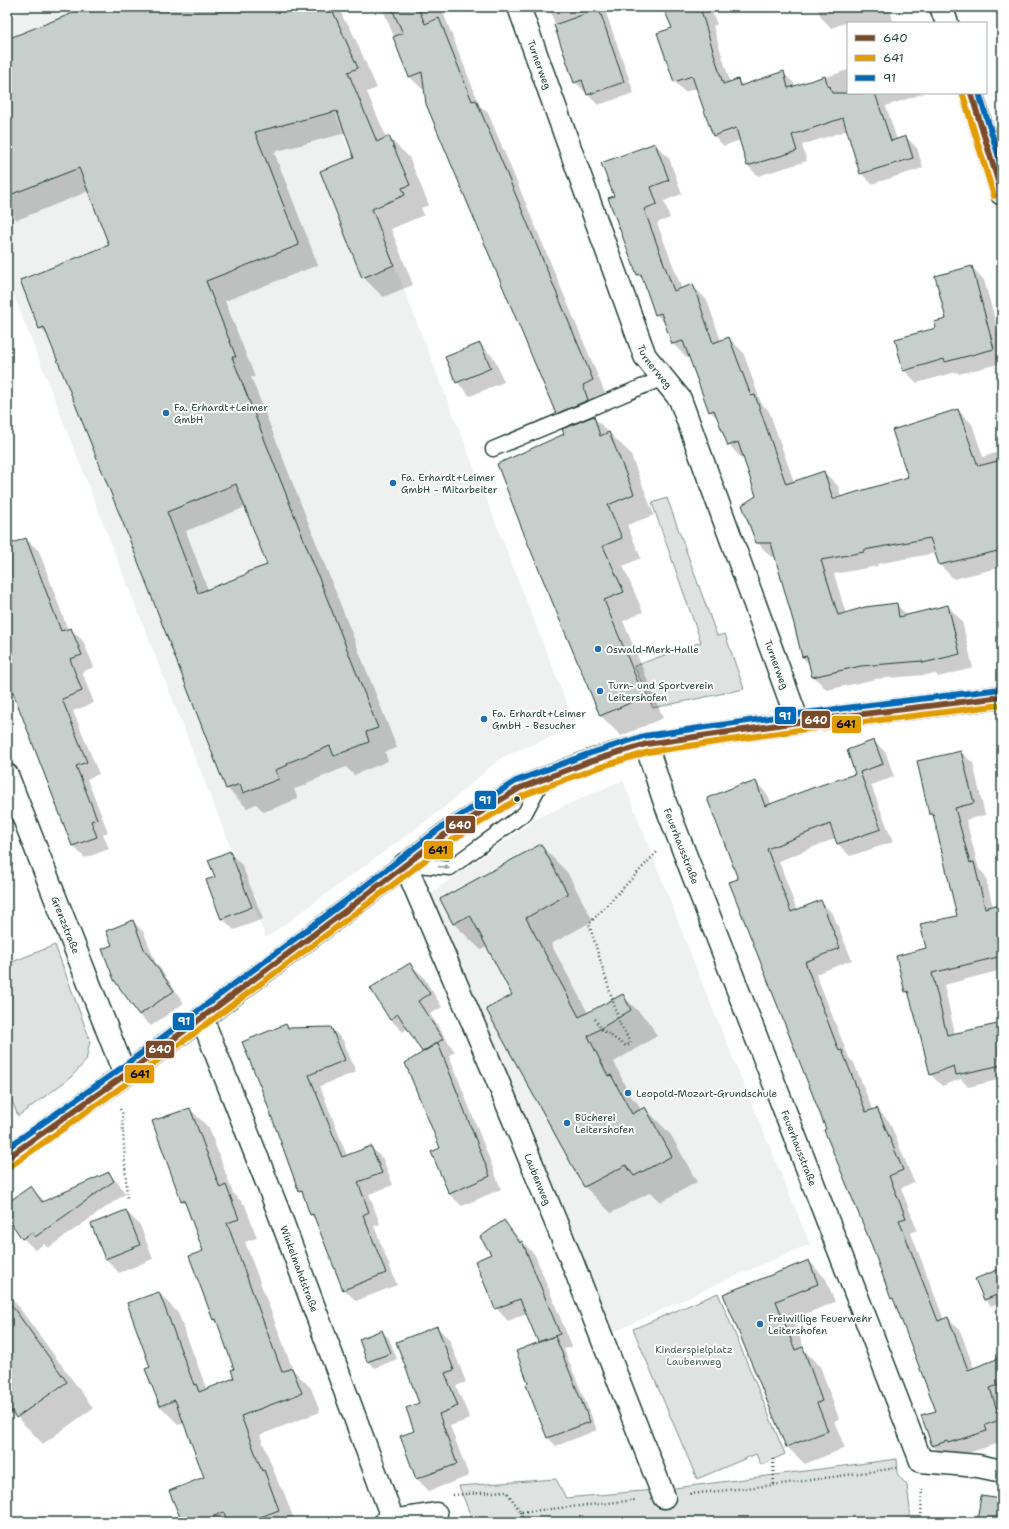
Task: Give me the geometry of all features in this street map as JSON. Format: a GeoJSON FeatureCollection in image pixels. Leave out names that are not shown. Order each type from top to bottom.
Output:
{"type":"FeatureCollection","features":[{"type":"Feature","properties":{"kind":"street","name":"Turnerweg"},"geometry":{"type":"LineString","coordinates":[[519,7],[645,356],[680,399],[798,722]]}},
{"type":"Feature","properties":{"kind":"street"},"geometry":{"type":"LineString","coordinates":[[941,7],[947,22]]}},
{"type":"Feature","properties":{"kind":"street"},"geometry":{"type":"LineString","coordinates":[[971,94],[1002,194]]}},
{"type":"Feature","properties":{"kind":"street"},"geometry":{"type":"LineString","coordinates":[[7,1158],[125,1075],[354,905],[444,835],[520,788],[591,761],[646,744],[798,722],[1002,697]]}},
{"type":"Feature","properties":{"kind":"street","name":"Feuerhausstraße"},"geometry":{"type":"LineString","coordinates":[[646,744],[676,832],[921,1461]]}},
{"type":"Feature","properties":{"kind":"street","name":"Grenzstraße"},"geometry":{"type":"LineString","coordinates":[[7,775],[125,1075]]}},
{"type":"Feature","properties":{"kind":"street","name":"Laubenweg"},"geometry":{"type":"LineString","coordinates":[[405,864],[572,1259],[664,1497]]}},
{"type":"Feature","properties":{"kind":"street","name":"Winkelmahdstraße"},"geometry":{"type":"LineString","coordinates":[[202,1018],[279,1213],[389,1521]]}},
{"type":"Feature","properties":{"kind":"street"},"geometry":{"type":"LineString","coordinates":[[921,1461],[978,1466],[1002,1471]]}},
{"type":"Feature","properties":{"kind":"street"},"geometry":{"type":"LineString","coordinates":[[389,1521],[436,1514]]}},
{"type":"Feature","properties":{"kind":"lane"},"geometry":{"type":"LineString","coordinates":[[493,449],[663,378]]}},
{"type":"Feature","properties":{"kind":"lane"},"geometry":{"type":"LineString","coordinates":[[405,864],[450,868],[525,813],[543,779]]}},
{"type":"Feature","properties":{"kind":"path"},"geometry":{"type":"LineString","coordinates":[[596,1019],[601,1029],[626,1046],[631,1043],[620,1024],[589,924],[676,832]]}},
{"type":"Feature","properties":{"kind":"path"},"geometry":{"type":"LineString","coordinates":[[106,1088],[122,1113],[127,1198]]}},
{"type":"Feature","properties":{"kind":"path"},"geometry":{"type":"LineString","coordinates":[[773,1459],[774,1485]]}},
{"type":"Feature","properties":{"kind":"path"},"geometry":{"type":"LineString","coordinates":[[921,1461],[921,1522]]}},
{"type":"Feature","properties":{"kind":"path"},"geometry":{"type":"LineString","coordinates":[[521,1512],[523,1522]]}},
{"type":"Feature","properties":{"kind":"shaded area"},"geometry":{"type":"Polygon","coordinates":[[[36,7],[271,7],[333,109],[576,727],[502,757],[441,810],[266,938],[7,278],[7,18],[36,7]]]}},
{"type":"Feature","properties":{"kind":"shaded area","name":"Leopold-Mozart-Grundschule"},"geometry":{"type":"Polygon","coordinates":[[[623,780],[704,988],[810,1244],[717,1284],[608,1335],[428,895],[539,817],[623,780]]]}},
{"type":"Feature","properties":{"kind":"green space"},"geometry":{"type":"Polygon","coordinates":[[[667,498],[717,636],[725,634],[744,689],[653,708],[634,666],[701,642],[652,503],[667,498]]]}},
{"type":"Feature","properties":{"kind":"green space"},"geometry":{"type":"Polygon","coordinates":[[[55,945],[90,1040],[86,1061],[70,1078],[18,1116],[7,1089],[7,964],[55,945]]]}},
{"type":"Feature","properties":{"kind":"green space","name":"Kinderspielplatz Laubenweg"},"geometry":{"type":"Polygon","coordinates":[[[718,1293],[785,1454],[761,1465],[756,1454],[697,1479],[633,1329],[718,1293]]]}},
{"type":"Feature","properties":{"kind":"green space"},"geometry":{"type":"Polygon","coordinates":[[[897,1459],[898,1475],[907,1485],[910,1509],[908,1522],[473,1522],[459,1486],[556,1479],[566,1498],[675,1488],[897,1459]]]}},
{"type":"Feature","properties":{"kind":"building"},"geometry":{"type":"Polygon","coordinates":[[[70,7],[331,7],[358,68],[348,72],[377,142],[389,136],[410,185],[402,188],[405,195],[372,209],[394,265],[362,278],[320,171],[354,158],[337,111],[255,132],[299,245],[206,281],[236,357],[232,357],[378,728],[366,732],[369,742],[334,756],[330,746],[287,763],[288,765],[275,770],[279,779],[243,793],[240,784],[226,789],[125,528],[44,327],[39,329],[20,280],[109,245],[79,168],[7,196],[7,39],[73,13],[70,7]],[[236,484],[167,512],[198,593],[267,565],[236,484]]]}},
{"type":"Feature","properties":{"kind":"building"},"geometry":{"type":"Polygon","coordinates":[[[391,7],[418,7],[425,24],[439,18],[472,101],[476,100],[593,380],[583,385],[588,400],[556,414],[426,104],[422,72],[409,77],[401,58],[393,37],[403,33],[391,7]]]}},
{"type":"Feature","properties":{"kind":"building"},"geometry":{"type":"Polygon","coordinates":[[[663,7],[700,7],[723,84],[738,79],[740,86],[784,71],[788,88],[825,76],[828,87],[830,86],[832,93],[875,94],[891,141],[906,136],[913,158],[860,174],[843,118],[792,135],[797,151],[747,166],[736,128],[713,136],[692,76],[674,82],[657,33],[672,28],[663,7]]]}},
{"type":"Feature","properties":{"kind":"building"},"geometry":{"type":"Polygon","coordinates":[[[599,9],[624,82],[587,95],[582,80],[574,83],[554,25],[599,9]]]}},
{"type":"Feature","properties":{"kind":"building"},"geometry":{"type":"Polygon","coordinates":[[[655,143],[669,180],[651,187],[657,204],[644,209],[674,291],[693,284],[713,343],[729,337],[751,396],[755,395],[786,484],[824,471],[833,499],[908,477],[892,430],[958,409],[978,466],[1002,460],[1002,550],[939,565],[930,538],[864,550],[864,552],[821,560],[838,615],[865,607],[897,603],[899,617],[948,605],[960,654],[923,663],[922,661],[861,666],[812,677],[807,656],[802,657],[771,543],[756,543],[742,505],[756,496],[738,442],[728,446],[714,410],[709,412],[683,341],[672,344],[661,313],[655,315],[641,274],[637,275],[608,198],[614,196],[601,163],[655,143]]]}},
{"type":"Feature","properties":{"kind":"building"},"geometry":{"type":"Polygon","coordinates":[[[972,266],[994,349],[945,362],[944,359],[903,371],[895,339],[936,328],[934,322],[946,319],[935,276],[972,266]]]}},
{"type":"Feature","properties":{"kind":"building"},"geometry":{"type":"Polygon","coordinates":[[[480,343],[491,368],[456,383],[445,357],[480,343]]]}},
{"type":"Feature","properties":{"kind":"building"},"geometry":{"type":"Polygon","coordinates":[[[594,416],[600,436],[609,432],[634,494],[608,505],[622,538],[603,546],[624,592],[604,600],[644,697],[600,716],[526,539],[497,464],[564,434],[562,429],[594,416]]]}},
{"type":"Feature","properties":{"kind":"building"},"geometry":{"type":"Polygon","coordinates":[[[26,538],[61,631],[71,628],[82,655],[70,659],[82,691],[62,699],[87,762],[76,766],[97,819],[91,821],[97,837],[72,846],[7,677],[7,545],[26,538]]]}},
{"type":"Feature","properties":{"kind":"building"},"geometry":{"type":"Polygon","coordinates":[[[874,740],[883,764],[860,772],[881,829],[837,844],[830,824],[767,849],[791,912],[821,900],[840,948],[805,962],[839,1051],[842,1050],[866,1112],[877,1108],[903,1170],[889,1176],[906,1218],[899,1220],[938,1321],[948,1317],[968,1370],[1002,1357],[1002,1384],[990,1388],[1000,1420],[985,1425],[987,1431],[948,1443],[947,1441],[932,1446],[921,1415],[936,1411],[893,1298],[891,1299],[872,1246],[824,1130],[826,1129],[729,882],[738,879],[707,798],[744,783],[744,785],[756,781],[765,806],[812,788],[855,774],[847,750],[874,740]]]}},
{"type":"Feature","properties":{"kind":"building"},"geometry":{"type":"Polygon","coordinates":[[[961,751],[974,803],[955,808],[970,863],[974,862],[985,908],[996,905],[1002,929],[1002,956],[932,973],[947,1035],[1002,1023],[1002,1065],[956,1075],[954,1066],[930,1075],[908,991],[905,992],[896,956],[926,948],[920,924],[957,916],[933,814],[929,814],[917,761],[961,751]]]}},
{"type":"Feature","properties":{"kind":"building"},"geometry":{"type":"Polygon","coordinates":[[[541,844],[568,894],[526,918],[579,1017],[623,994],[631,1010],[588,1036],[608,1076],[611,1075],[632,1114],[645,1107],[672,1156],[634,1176],[626,1165],[584,1187],[486,1009],[512,995],[470,915],[453,924],[440,899],[541,844]]]}},
{"type":"Feature","properties":{"kind":"building"},"geometry":{"type":"Polygon","coordinates":[[[230,851],[252,907],[221,919],[206,880],[215,877],[208,860],[230,851]]]}},
{"type":"Feature","properties":{"kind":"building"},"geometry":{"type":"Polygon","coordinates":[[[133,920],[144,949],[174,991],[139,1015],[114,980],[102,949],[112,945],[106,931],[133,920]]]}},
{"type":"Feature","properties":{"kind":"building"},"geometry":{"type":"Polygon","coordinates":[[[410,963],[430,994],[418,1001],[443,1039],[422,1052],[398,1014],[390,1020],[370,988],[410,963]]]}},
{"type":"Feature","properties":{"kind":"building"},"geometry":{"type":"Polygon","coordinates":[[[286,1024],[288,1028],[331,1027],[345,1060],[309,1075],[342,1157],[371,1146],[382,1173],[358,1182],[369,1212],[363,1215],[386,1273],[343,1290],[313,1214],[310,1215],[302,1191],[299,1192],[263,1093],[242,1042],[286,1024]]]}},
{"type":"Feature","properties":{"kind":"building"},"geometry":{"type":"Polygon","coordinates":[[[438,1043],[490,1176],[449,1194],[431,1152],[440,1148],[405,1063],[438,1043]]]}},
{"type":"Feature","properties":{"kind":"building"},"geometry":{"type":"Polygon","coordinates":[[[190,1108],[220,1188],[226,1185],[239,1219],[227,1223],[282,1372],[292,1368],[302,1393],[241,1416],[279,1510],[247,1522],[227,1522],[224,1512],[200,1522],[182,1522],[169,1491],[204,1477],[175,1400],[160,1406],[145,1369],[150,1367],[127,1303],[159,1292],[194,1385],[196,1384],[199,1392],[234,1378],[231,1370],[234,1369],[216,1319],[213,1320],[189,1256],[203,1251],[184,1200],[181,1201],[152,1121],[190,1108]]]}},
{"type":"Feature","properties":{"kind":"building"},"geometry":{"type":"Polygon","coordinates":[[[109,1172],[114,1181],[35,1237],[32,1232],[22,1239],[7,1217],[7,1203],[31,1186],[42,1202],[109,1172]]]}},
{"type":"Feature","properties":{"kind":"building"},"geometry":{"type":"Polygon","coordinates":[[[126,1210],[140,1245],[105,1259],[91,1224],[126,1210]]]}},
{"type":"Feature","properties":{"kind":"building"},"geometry":{"type":"Polygon","coordinates":[[[504,1220],[520,1243],[522,1241],[560,1334],[538,1342],[520,1299],[495,1309],[475,1261],[491,1254],[480,1237],[504,1220]]]}},
{"type":"Feature","properties":{"kind":"building"},"geometry":{"type":"Polygon","coordinates":[[[809,1260],[818,1284],[776,1301],[795,1350],[803,1347],[822,1401],[817,1403],[828,1431],[786,1447],[723,1294],[809,1260]]]}},
{"type":"Feature","properties":{"kind":"building"},"geometry":{"type":"Polygon","coordinates":[[[1002,1268],[1002,1293],[984,1300],[975,1279],[1002,1268]]]}},
{"type":"Feature","properties":{"kind":"building"},"geometry":{"type":"Polygon","coordinates":[[[7,1299],[67,1382],[16,1418],[7,1405],[7,1299]]]}},
{"type":"Feature","properties":{"kind":"building"},"geometry":{"type":"Polygon","coordinates":[[[437,1326],[454,1370],[445,1373],[458,1406],[439,1414],[457,1464],[416,1479],[400,1436],[414,1431],[406,1408],[419,1403],[396,1342],[437,1326]]]}},
{"type":"Feature","properties":{"kind":"building"},"geometry":{"type":"Polygon","coordinates":[[[382,1330],[391,1353],[367,1362],[359,1339],[382,1330]]]}},
{"type":"Feature","properties":{"kind":"building"},"geometry":{"type":"Polygon","coordinates":[[[555,1336],[590,1422],[547,1438],[526,1385],[528,1383],[516,1351],[555,1336]]]}},
{"type":"Feature","properties":{"kind":"building"},"geometry":{"type":"Polygon","coordinates":[[[981,1496],[1002,1499],[1002,1522],[977,1522],[981,1496]]]}},
{"type":"Feature","properties":{"kind":"transit line","name":"640"},"geometry":{"type":"LineString","coordinates":[[971,94],[1002,194]]}},
{"type":"Feature","properties":{"kind":"transit line","name":"91"},"geometry":{"type":"LineString","coordinates":[[979,94],[1002,167]]}},
{"type":"Feature","properties":{"kind":"transit line","name":"641"},"geometry":{"type":"LineString","coordinates":[[963,95],[994,196]]}},
{"type":"Feature","properties":{"kind":"transit line","name":"91"},"geometry":{"type":"LineString","coordinates":[[7,1148],[120,1069],[355,894],[439,829],[516,781],[588,754],[644,736],[797,714],[1001,689]]}},
{"type":"Feature","properties":{"kind":"transit line","name":"640"},"geometry":{"type":"LineString","coordinates":[[7,1158],[125,1075],[360,900],[444,835],[520,788],[591,761],[646,744],[798,722],[1002,697]]}},
{"type":"Feature","properties":{"kind":"transit line","name":"641"},"geometry":{"type":"LineString","coordinates":[[12,1165],[130,1081],[449,842],[524,795],[594,769],[648,752],[799,730],[1002,705]]}},
{"type":"Feature","properties":{"kind":"place","name":"Fa. Erhardt+Leimer GmbH"},"geometry":{"type":"Point","coordinates":[166,413]}},
{"type":"Feature","properties":{"kind":"place","name":"Fa. Erhardt+Leimer GmbH - Mitarbeiter"},"geometry":{"type":"Point","coordinates":[393,483]}},
{"type":"Feature","properties":{"kind":"place","name":"Oswald-Merk-Halle"},"geometry":{"type":"Point","coordinates":[598,649]}},
{"type":"Feature","properties":{"kind":"place","name":"Turn- und Sportverein Leitershofen"},"geometry":{"type":"Point","coordinates":[600,691]}},
{"type":"Feature","properties":{"kind":"place","name":"Fa. Erhardt+Leimer GmbH - Besucher"},"geometry":{"type":"Point","coordinates":[484,719]}},
{"type":"Feature","properties":{"kind":"place","name":"Leopold-Mozart-Grundschule"},"geometry":{"type":"Point","coordinates":[628,1093]}},
{"type":"Feature","properties":{"kind":"place","name":"Bücherei Leitershofen"},"geometry":{"type":"Point","coordinates":[567,1123]}},
{"type":"Feature","properties":{"kind":"place","name":"Freiwillige Feuerwehr Leitershofen"},"geometry":{"type":"Point","coordinates":[760,1324]}}]}
